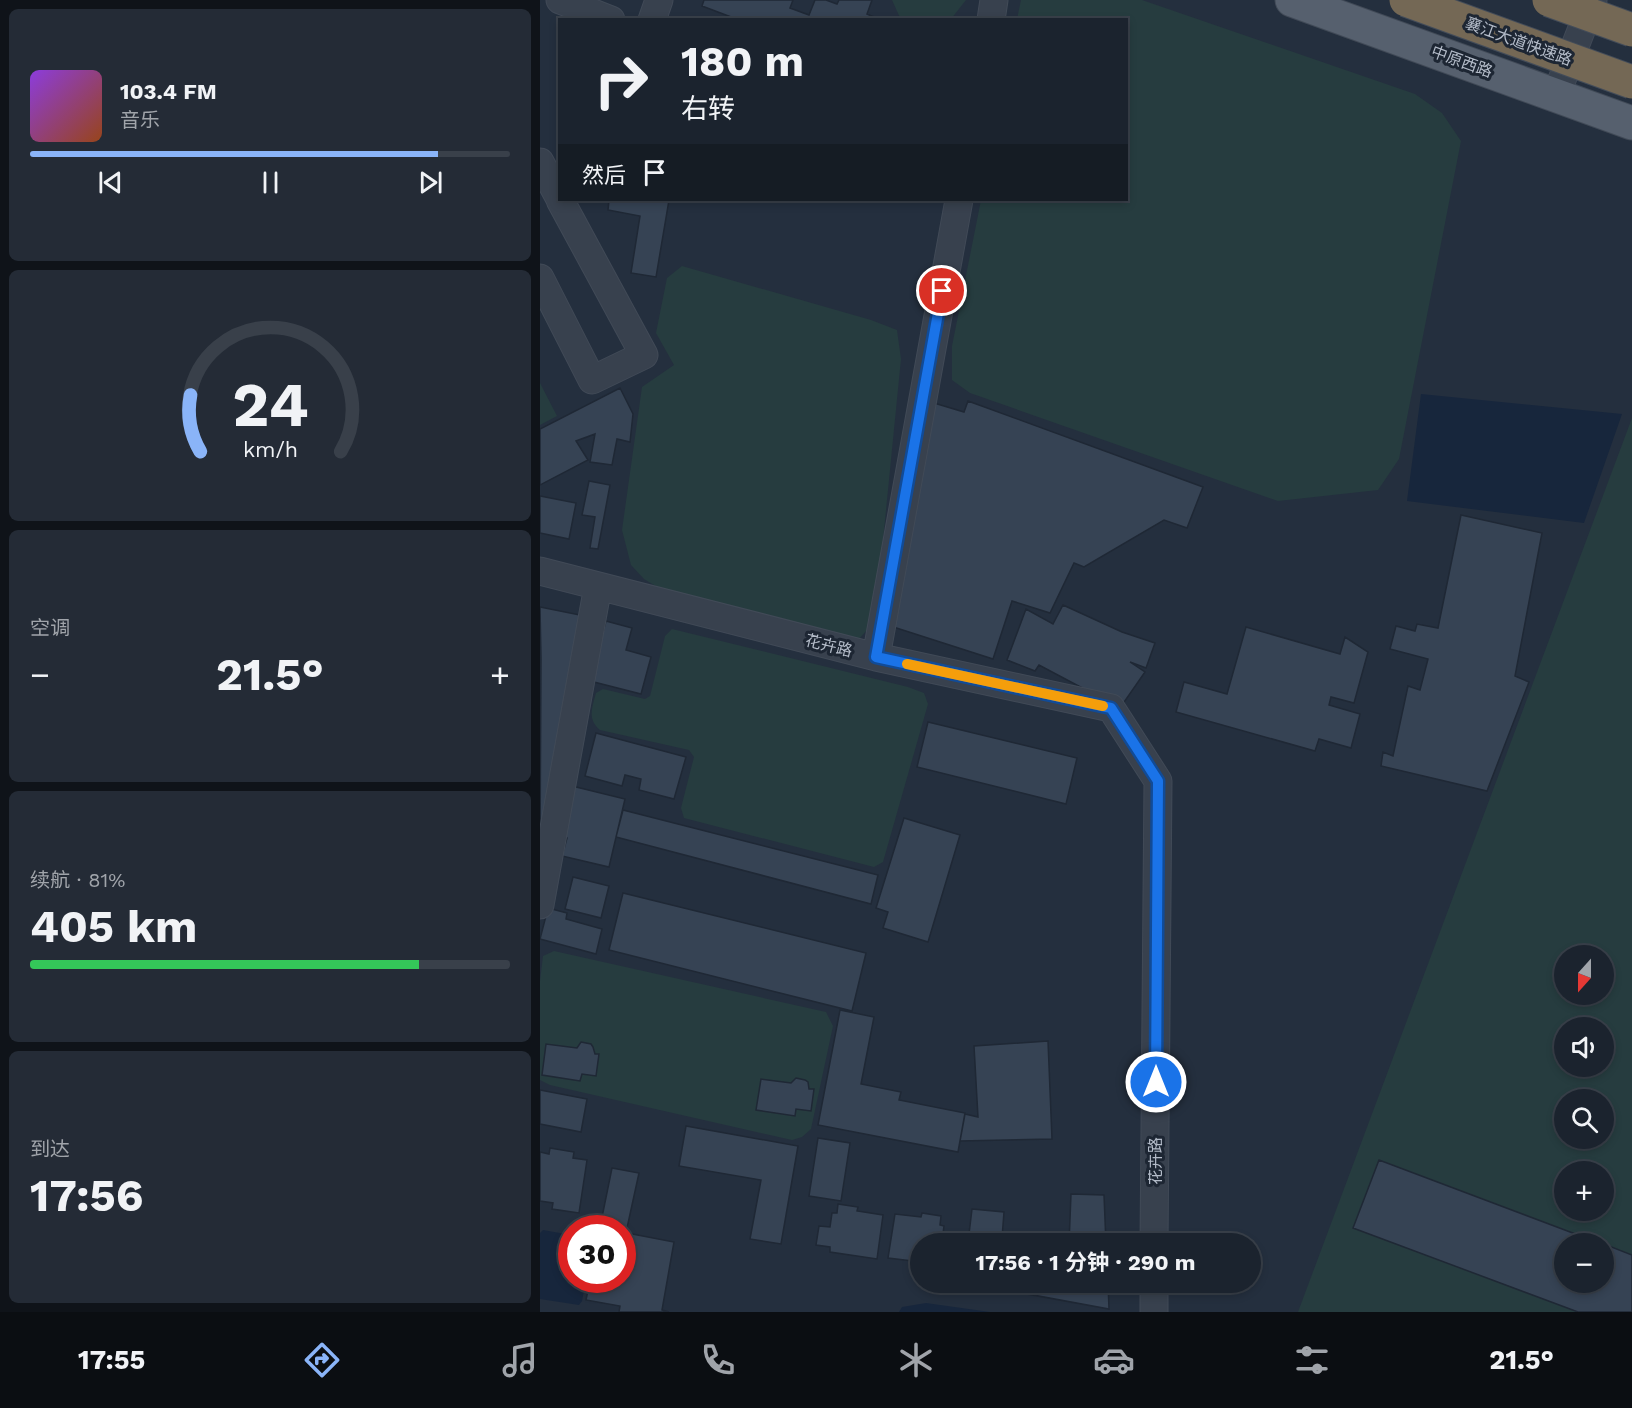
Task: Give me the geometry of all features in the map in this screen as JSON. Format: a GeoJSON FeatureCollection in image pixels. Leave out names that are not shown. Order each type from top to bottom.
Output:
{"type":"FeatureCollection","features":[{"type":"Feature","properties":{"kind":"highway","name":"襄江大道快速路"},"geometry":{"type":"LineString","coordinates":[[1406,0],[1632,82]]}},
{"type":"Feature","properties":{"kind":"highway"},"geometry":{"type":"LineString","coordinates":[[1549,0],[1632,30]]}},
{"type":"Feature","properties":{"kind":"main road","name":"中原西路"},"geometry":{"type":"LineString","coordinates":[[1292,0],[1556,95],[1629,112]]}},
{"type":"Feature","properties":{"kind":"street"},"geometry":{"type":"LineString","coordinates":[[560,0],[606,18]]}},
{"type":"Feature","properties":{"kind":"street"},"geometry":{"type":"LineString","coordinates":[[653,18],[659,0]]}},
{"type":"Feature","properties":{"kind":"street"},"geometry":{"type":"LineString","coordinates":[[991,18],[994,0]]}},
{"type":"Feature","properties":{"kind":"street"},"geometry":{"type":"LineString","coordinates":[[1556,95],[1593,0]]}},
{"type":"Feature","properties":{"kind":"street"},"geometry":{"type":"LineString","coordinates":[[540,162],[558,195]]}},
{"type":"Feature","properties":{"kind":"street"},"geometry":{"type":"LineString","coordinates":[[540,278],[592,380],[644,355],[561,201]]}},
{"type":"Feature","properties":{"kind":"street"},"geometry":{"type":"LineString","coordinates":[[876,657],[958,201]]}},
{"type":"Feature","properties":{"kind":"street","name":"花卉路"},"geometry":{"type":"LineString","coordinates":[[540,571],[876,657],[1111,708],[1158,781],[1154,1233]]}},
{"type":"Feature","properties":{"kind":"street"},"geometry":{"type":"LineString","coordinates":[[540,905],[598,586]]}},
{"type":"Feature","properties":{"kind":"street"},"geometry":{"type":"LineString","coordinates":[[1154,1293],[1154,1312]]}},
{"type":"Feature","properties":{"kind":"green space"},"geometry":{"type":"Polygon","coordinates":[[[892,0],[966,0],[952,18],[900,18],[892,0]]]}},
{"type":"Feature","properties":{"kind":"green space"},"geometry":{"type":"Polygon","coordinates":[[[1021,0],[1142,0],[1415,94],[1442,113],[1461,141],[1399,459],[1378,490],[1278,501],[970,393],[952,380],[952,346],[981,201],[1128,201],[1128,18],[1017,18],[1021,0]]]}},
{"type":"Feature","properties":{"kind":"green space"},"geometry":{"type":"Polygon","coordinates":[[[682,266],[871,320],[897,330],[901,359],[875,621],[859,639],[677,599],[644,579],[631,565],[622,530],[642,387],[674,365],[656,333],[667,278],[682,266]]]}},
{"type":"Feature","properties":{"kind":"green space"},"geometry":{"type":"Polygon","coordinates":[[[540,383],[557,416],[540,425],[540,383]]]}},
{"type":"Feature","properties":{"kind":"green space"},"geometry":{"type":"Polygon","coordinates":[[[1632,418],[1632,1312],[1298,1312],[1632,418]]]}},
{"type":"Feature","properties":{"kind":"green space"},"geometry":{"type":"Polygon","coordinates":[[[672,629],[908,687],[924,693],[928,704],[883,862],[874,867],[684,818],[681,808],[694,757],[689,750],[600,730],[596,726],[593,722],[592,708],[596,693],[603,689],[645,699],[650,696],[665,636],[672,629]]]}},
{"type":"Feature","properties":{"kind":"green space"},"geometry":{"type":"Polygon","coordinates":[[[554,951],[826,1012],[833,1026],[811,1129],[802,1137],[792,1140],[550,1085],[540,1080],[540,981],[543,956],[554,951]]]}},
{"type":"Feature","properties":{"kind":"water"},"geometry":{"type":"Polygon","coordinates":[[[1421,394],[1622,414],[1584,523],[1407,501],[1421,394]]]}},
{"type":"Feature","properties":{"kind":"water"},"geometry":{"type":"Polygon","coordinates":[[[543,1230],[558,1233],[558,1293],[584,1293],[579,1305],[540,1299],[540,1233],[543,1230]]]}},
{"type":"Feature","properties":{"kind":"water"},"geometry":{"type":"Polygon","coordinates":[[[926,1303],[990,1312],[899,1312],[902,1307],[926,1303]]]}},
{"type":"Feature","properties":{"kind":"building"},"geometry":{"type":"Polygon","coordinates":[[[704,0],[793,0],[790,8],[809,15],[815,0],[826,0],[837,4],[839,0],[872,0],[867,14],[876,18],[734,18],[702,6],[704,0]]]}},
{"type":"Feature","properties":{"kind":"building"},"geometry":{"type":"Polygon","coordinates":[[[609,201],[669,201],[656,277],[631,273],[640,216],[608,210],[609,201]]]}},
{"type":"Feature","properties":{"kind":"building"},"geometry":{"type":"Polygon","coordinates":[[[620,388],[633,414],[630,442],[617,439],[612,465],[590,462],[595,434],[576,441],[588,460],[540,485],[540,429],[620,388]]]}},
{"type":"Feature","properties":{"kind":"building"},"geometry":{"type":"Polygon","coordinates":[[[968,401],[1203,487],[1187,528],[1164,520],[1084,567],[1074,563],[1050,613],[1012,601],[993,659],[884,624],[934,403],[964,412],[968,401]]]}},
{"type":"Feature","properties":{"kind":"building"},"geometry":{"type":"Polygon","coordinates":[[[589,481],[610,485],[598,549],[590,548],[595,517],[582,515],[589,481]]]}},
{"type":"Feature","properties":{"kind":"building"},"geometry":{"type":"Polygon","coordinates":[[[540,496],[576,503],[569,539],[540,533],[540,496]]]}},
{"type":"Feature","properties":{"kind":"building"},"geometry":{"type":"Polygon","coordinates":[[[1461,515],[1542,533],[1515,676],[1529,682],[1487,791],[1381,766],[1383,752],[1393,756],[1408,686],[1420,690],[1428,659],[1390,649],[1396,626],[1415,631],[1417,624],[1438,628],[1461,515]]]}},
{"type":"Feature","properties":{"kind":"building"},"geometry":{"type":"Polygon","coordinates":[[[1063,605],[1122,632],[1155,643],[1146,668],[1130,662],[1145,672],[1120,708],[1039,665],[1035,671],[1007,660],[1026,609],[1053,624],[1063,605]]]}},
{"type":"Feature","properties":{"kind":"building"},"geometry":{"type":"Polygon","coordinates":[[[540,607],[585,616],[540,852],[541,658],[540,607]]]}},
{"type":"Feature","properties":{"kind":"building"},"geometry":{"type":"Polygon","coordinates":[[[606,621],[632,628],[626,650],[651,657],[641,694],[590,681],[606,621]]]}},
{"type":"Feature","properties":{"kind":"building"},"geometry":{"type":"Polygon","coordinates":[[[1246,627],[1340,654],[1345,637],[1368,652],[1354,703],[1331,697],[1329,705],[1360,714],[1351,748],[1319,739],[1315,751],[1176,712],[1184,682],[1227,694],[1246,627]]]}},
{"type":"Feature","properties":{"kind":"building"},"geometry":{"type":"Polygon","coordinates":[[[928,722],[1077,758],[1066,804],[917,767],[928,722]]]}},
{"type":"Feature","properties":{"kind":"building"},"geometry":{"type":"Polygon","coordinates":[[[596,733],[686,757],[674,799],[639,790],[641,779],[625,775],[622,786],[585,776],[596,733]]]}},
{"type":"Feature","properties":{"kind":"building"},"geometry":{"type":"Polygon","coordinates":[[[568,785],[625,799],[609,867],[562,856],[567,838],[556,835],[568,785]]]}},
{"type":"Feature","properties":{"kind":"building"},"geometry":{"type":"Polygon","coordinates":[[[623,810],[878,875],[871,904],[616,837],[623,810]]]}},
{"type":"Feature","properties":{"kind":"building"},"geometry":{"type":"Polygon","coordinates":[[[904,818],[960,835],[928,942],[883,928],[888,912],[876,908],[904,818]]]}},
{"type":"Feature","properties":{"kind":"building"},"geometry":{"type":"Polygon","coordinates":[[[573,877],[609,886],[601,918],[565,909],[573,877]]]}},
{"type":"Feature","properties":{"kind":"building"},"geometry":{"type":"Polygon","coordinates":[[[623,893],[866,953],[852,1011],[609,950],[623,893]]]}},
{"type":"Feature","properties":{"kind":"building"},"geometry":{"type":"Polygon","coordinates":[[[548,908],[567,913],[566,919],[602,929],[596,954],[540,939],[548,908]]]}},
{"type":"Feature","properties":{"kind":"building"},"geometry":{"type":"Polygon","coordinates":[[[840,1010],[874,1017],[861,1084],[901,1092],[899,1100],[965,1113],[958,1152],[818,1125],[840,1010]]]}},
{"type":"Feature","properties":{"kind":"building"},"geometry":{"type":"Polygon","coordinates":[[[1048,1041],[1052,1139],[960,1141],[965,1114],[978,1117],[974,1046],[1048,1041]]]}},
{"type":"Feature","properties":{"kind":"building"},"geometry":{"type":"Polygon","coordinates":[[[581,1042],[591,1044],[595,1054],[599,1054],[596,1076],[582,1074],[580,1081],[542,1075],[546,1044],[577,1048],[581,1042]]]}},
{"type":"Feature","properties":{"kind":"building"},"geometry":{"type":"Polygon","coordinates":[[[796,1078],[805,1080],[808,1082],[809,1089],[814,1089],[811,1111],[796,1109],[795,1116],[756,1110],[761,1079],[791,1083],[796,1078]]]}},
{"type":"Feature","properties":{"kind":"building"},"geometry":{"type":"Polygon","coordinates":[[[540,1090],[587,1099],[581,1132],[540,1124],[540,1090]]]}},
{"type":"Feature","properties":{"kind":"building"},"geometry":{"type":"Polygon","coordinates":[[[686,1126],[798,1146],[781,1244],[750,1239],[761,1180],[679,1166],[686,1126]]]}},
{"type":"Feature","properties":{"kind":"building"},"geometry":{"type":"Polygon","coordinates":[[[818,1138],[850,1143],[841,1201],[809,1196],[818,1138]]]}},
{"type":"Feature","properties":{"kind":"building"},"geometry":{"type":"Polygon","coordinates":[[[550,1148],[574,1152],[573,1158],[587,1160],[579,1213],[552,1209],[553,1203],[540,1201],[540,1152],[549,1154],[550,1148]]]}},
{"type":"Feature","properties":{"kind":"building"},"geometry":{"type":"Polygon","coordinates":[[[1379,1160],[1573,1233],[1554,1233],[1554,1293],[1614,1293],[1614,1248],[1632,1255],[1632,1312],[1578,1312],[1353,1228],[1379,1160]]]}},
{"type":"Feature","properties":{"kind":"building"},"geometry":{"type":"Polygon","coordinates":[[[612,1168],[639,1173],[630,1215],[602,1215],[612,1168]]]}},
{"type":"Feature","properties":{"kind":"building"},"geometry":{"type":"Polygon","coordinates":[[[1071,1194],[1104,1195],[1106,1233],[1069,1233],[1071,1194]]]}},
{"type":"Feature","properties":{"kind":"building"},"geometry":{"type":"Polygon","coordinates":[[[838,1204],[858,1207],[857,1211],[883,1215],[877,1259],[830,1252],[830,1247],[816,1245],[819,1226],[830,1227],[832,1213],[837,1213],[838,1204]]]}},
{"type":"Feature","properties":{"kind":"building"},"geometry":{"type":"Polygon","coordinates":[[[972,1209],[1004,1212],[1002,1233],[969,1233],[972,1209]]]}},
{"type":"Feature","properties":{"kind":"building"},"geometry":{"type":"Polygon","coordinates":[[[922,1213],[941,1216],[940,1225],[944,1226],[943,1233],[910,1233],[910,1261],[888,1258],[895,1214],[921,1217],[922,1213]]]}},
{"type":"Feature","properties":{"kind":"building"},"geometry":{"type":"Polygon","coordinates":[[[636,1235],[674,1242],[662,1310],[669,1312],[619,1312],[620,1306],[586,1300],[587,1293],[636,1293],[636,1235]]]}},
{"type":"Feature","properties":{"kind":"building"},"geometry":{"type":"Polygon","coordinates":[[[1022,1293],[1108,1293],[1109,1309],[1022,1293]]]}},
{"type":"Feature","properties":{"kind":"slow traffic"},"geometry":{"type":"LineString","coordinates":[[907,664],[1103,706]]}},
{"type":"Feature","properties":{"kind":"route"},"geometry":{"type":"LineString","coordinates":[[942,291],[876,657],[1111,708],[1158,781],[1156,1082]]}}]}
